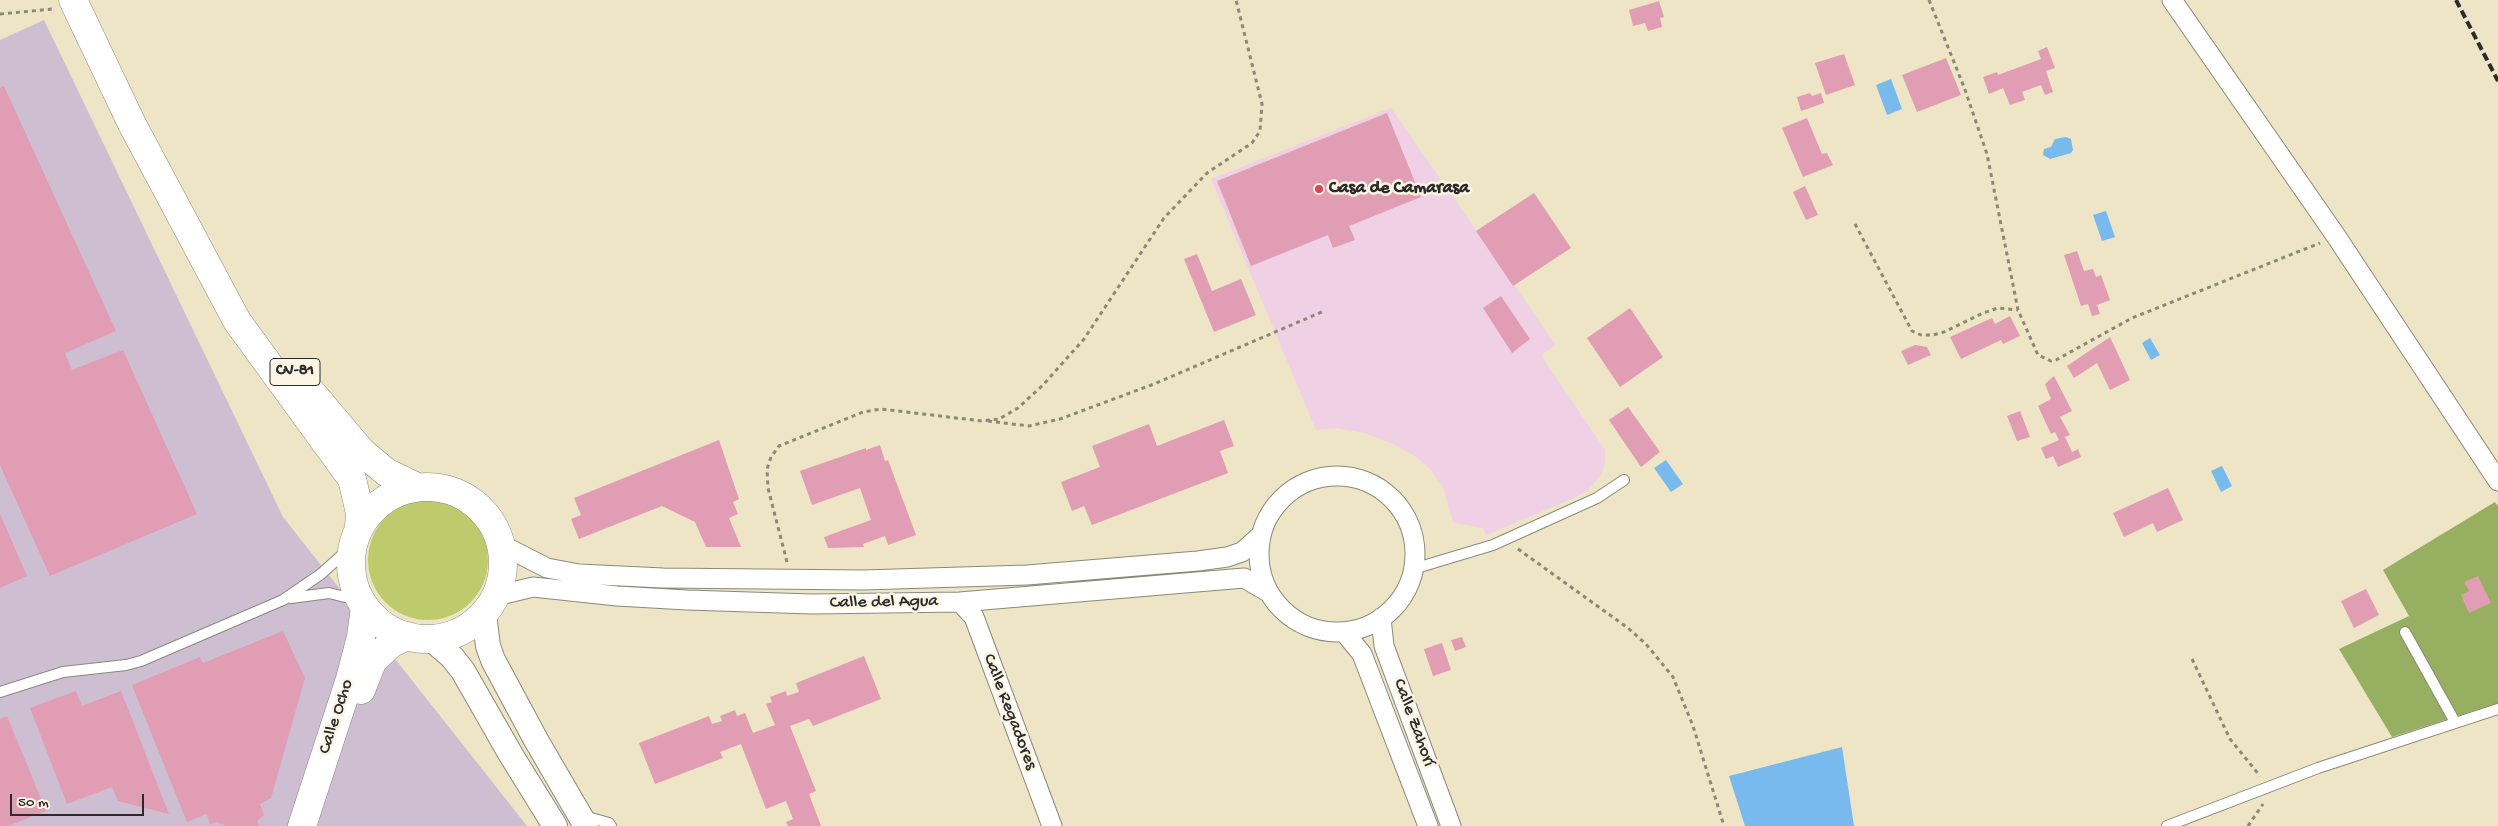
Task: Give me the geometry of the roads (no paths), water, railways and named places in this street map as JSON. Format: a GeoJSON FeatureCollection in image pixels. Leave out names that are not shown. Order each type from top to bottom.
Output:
{"type":"FeatureCollection","features":[{"type":"Feature","properties":{"kind":"main road","name":"CV-81"},"geometry":{"type":"LineString","coordinates":[[75,4],[132,124],[237,321],[352,479],[360,513],[356,537]]}},
{"type":"Feature","properties":{"kind":"main road","name":"CV-81"},"geometry":{"type":"LineString","coordinates":[[192,237],[240,304],[339,427],[362,452],[386,472],[417,487]]}},
{"type":"Feature","properties":{"kind":"main road"},"geometry":{"type":"LineString","coordinates":[[417,487],[440,487],[461,494],[479,507],[493,524],[502,545],[504,562],[502,579],[490,605],[469,627],[450,635],[419,637],[391,630],[377,620],[363,604],[351,574],[356,537],[370,512],[383,500],[417,487]]}},
{"type":"Feature","properties":{"kind":"main road","name":"Calle Ocho"},"geometry":{"type":"LineString","coordinates":[[302,826],[350,679],[361,638],[363,604]]}},
{"type":"Feature","properties":{"kind":"main road","name":"Calle Ocho"},"geometry":{"type":"LineString","coordinates":[[321,826],[366,675],[373,660],[392,643],[419,637]]}},
{"type":"Feature","properties":{"kind":"street"},"geometry":{"type":"LineString","coordinates":[[2172,0],[2336,236],[2498,481]]}},
{"type":"Feature","properties":{"kind":"street"},"geometry":{"type":"LineString","coordinates":[[1330,476],[1354,478],[1376,487],[1395,502],[1404,515],[1415,545],[1414,569],[1396,605],[1381,618],[1364,627],[1344,632],[1322,631],[1300,624],[1282,610],[1268,592],[1261,574],[1258,555],[1261,535],[1270,513],[1286,494],[1306,482],[1330,476]]}},
{"type":"Feature","properties":{"kind":"street","name":"Calle del Agua"},"geometry":{"type":"LineString","coordinates":[[502,545],[529,561],[564,572],[663,578],[792,580],[1027,575],[1198,561],[1227,557],[1242,552],[1261,535]]}},
{"type":"Feature","properties":{"kind":"street","name":"Calle del Agua"},"geometry":{"type":"LineString","coordinates":[[490,605],[533,587],[617,596],[812,604],[960,602],[1244,578],[1268,592]]}},
{"type":"Feature","properties":{"kind":"street","name":"Calle Regadores"},"geometry":{"type":"LineString","coordinates":[[991,600],[987,628],[1062,826]]}},
{"type":"Feature","properties":{"kind":"street","name":"Calle Regadores"},"geometry":{"type":"LineString","coordinates":[[960,602],[974,617],[1052,826]]}},
{"type":"Feature","properties":{"kind":"street"},"geometry":{"type":"LineString","coordinates":[[490,605],[487,640],[493,660],[536,740],[583,820]]}},
{"type":"Feature","properties":{"kind":"street","name":"Calle Zahorí"},"geometry":{"type":"LineString","coordinates":[[1381,618],[1387,654],[1451,826]]}},
{"type":"Feature","properties":{"kind":"street","name":"Calle Zahorí"},"geometry":{"type":"LineString","coordinates":[[1344,632],[1362,654],[1428,826]]}},
{"type":"Feature","properties":{"kind":"street"},"geometry":{"type":"LineString","coordinates":[[419,637],[452,657],[463,672],[555,826]]}},
{"type":"Feature","properties":{"kind":"lane"},"geometry":{"type":"LineString","coordinates":[[1414,569],[1505,540],[1597,498],[1624,480]]}},
{"type":"Feature","properties":{"kind":"lane"},"geometry":{"type":"LineString","coordinates":[[283,600],[321,574],[356,537]]}},
{"type":"Feature","properties":{"kind":"lane"},"geometry":{"type":"LineString","coordinates":[[0,692],[63,672],[126,665],[141,661],[283,600],[305,594],[329,593],[363,604]]}},
{"type":"Feature","properties":{"kind":"lane"},"geometry":{"type":"LineString","coordinates":[[2405,632],[2455,722]]}},
{"type":"Feature","properties":{"kind":"lane"},"geometry":{"type":"LineString","coordinates":[[2167,826],[2318,768],[2498,709]]}},
{"type":"Feature","properties":{"kind":"lane"},"geometry":{"type":"LineString","coordinates":[[583,820],[609,823],[611,826]]}},
{"type":"Feature","properties":{"kind":"water"},"geometry":{"type":"Polygon","coordinates":[[[1891,79],[1902,109],[1887,115],[1876,85],[1891,79]]]}},
{"type":"Feature","properties":{"kind":"water"},"geometry":{"type":"Polygon","coordinates":[[[2066,137],[2071,139],[2073,150],[2071,153],[2050,159],[2043,155],[2044,149],[2051,147],[2055,139],[2066,137]]]}},
{"type":"Feature","properties":{"kind":"water"},"geometry":{"type":"Polygon","coordinates":[[[2106,211],[2115,237],[2102,241],[2093,215],[2106,211]]]}},
{"type":"Feature","properties":{"kind":"water"},"geometry":{"type":"Polygon","coordinates":[[[2150,338],[2160,355],[2151,360],[2142,343],[2150,338]]]}},
{"type":"Feature","properties":{"kind":"water"},"geometry":{"type":"Polygon","coordinates":[[[1666,460],[1683,484],[1671,492],[1654,468],[1666,460]]]}},
{"type":"Feature","properties":{"kind":"water"},"geometry":{"type":"Polygon","coordinates":[[[2222,466],[2232,486],[2221,492],[2211,471],[2222,466]]]}},
{"type":"Feature","properties":{"kind":"water"},"geometry":{"type":"Polygon","coordinates":[[[1842,747],[1854,826],[1745,826],[1729,776],[1842,747]]]}},
{"type":"Feature","properties":{"kind":"railway"},"geometry":{"type":"LineString","coordinates":[[2456,0],[2498,81]]}},
{"type":"Feature","properties":{"kind":"place","name":"Casa de Camarasa"},"geometry":{"type":"Point","coordinates":[1319,189]}}]}
